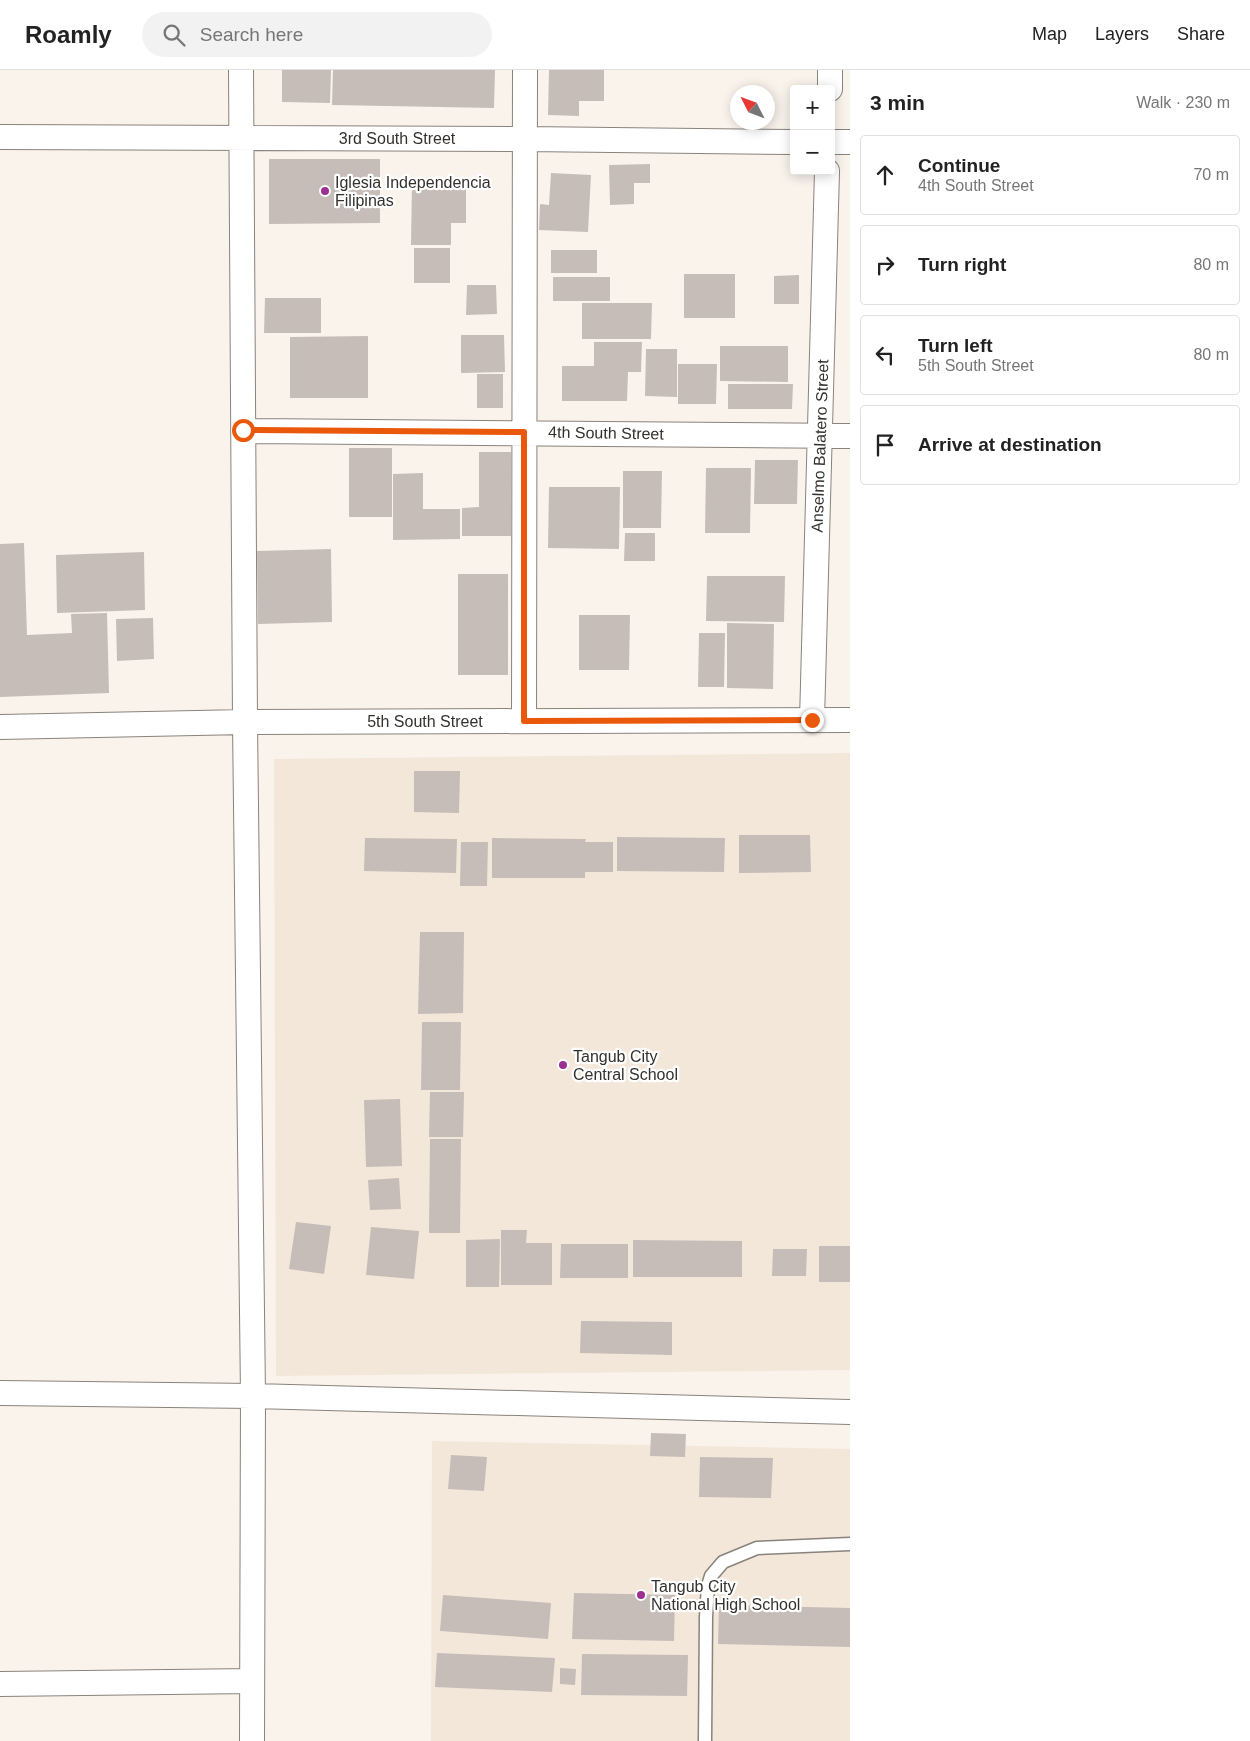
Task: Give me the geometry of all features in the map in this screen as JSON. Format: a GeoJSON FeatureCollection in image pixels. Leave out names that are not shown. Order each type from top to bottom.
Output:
{"type":"FeatureCollection","features":[{"type":"Feature","properties":{"kind":"street"},"geometry":{"type":"LineString","coordinates":[[241,70],[252,1396],[252,1741]]}},
{"type":"Feature","properties":{"kind":"street"},"geometry":{"type":"LineString","coordinates":[[524,721],[525,70]]}},
{"type":"Feature","properties":{"kind":"street"},"geometry":{"type":"LineString","coordinates":[[830,70],[830,85]]}},
{"type":"Feature","properties":{"kind":"street","name":"3rd South Street"},"geometry":{"type":"LineString","coordinates":[[0,137],[242,137],[790,142]]}},
{"type":"Feature","properties":{"kind":"street"},"geometry":{"type":"LineString","coordinates":[[835,142],[850,142]]}},
{"type":"Feature","properties":{"kind":"street","name":"Anselmo Balatero Street"},"geometry":{"type":"LineString","coordinates":[[812,720],[828,175]]}},
{"type":"Feature","properties":{"kind":"street","name":"4th South Street"},"geometry":{"type":"LineString","coordinates":[[243,430],[850,436]]}},
{"type":"Feature","properties":{"kind":"street","name":"5th South Street"},"geometry":{"type":"LineString","coordinates":[[0,727],[245,722],[850,720]]}},
{"type":"Feature","properties":{"kind":"street"},"geometry":{"type":"LineString","coordinates":[[0,1393],[252,1396],[850,1412]]}},
{"type":"Feature","properties":{"kind":"street"},"geometry":{"type":"LineString","coordinates":[[0,1684],[252,1682]]}},
{"type":"Feature","properties":{"kind":"lane"},"geometry":{"type":"LineString","coordinates":[[705,1741],[706,1618],[708,1586],[711,1576],[723,1562],[757,1548],[850,1544]]}},
{"type":"Feature","properties":{"kind":"shaded area","name":"Tangub City Central School"},"geometry":{"type":"Polygon","coordinates":[[[850,753],[850,1370],[276,1376],[274,759],[850,753]]]}},
{"type":"Feature","properties":{"kind":"shaded area","name":"Tangub City National High School"},"geometry":{"type":"Polygon","coordinates":[[[432,1441],[850,1449],[850,1741],[431,1741],[432,1441]]]}},
{"type":"Feature","properties":{"kind":"building"},"geometry":{"type":"Polygon","coordinates":[[[282,70],[331,70],[330,103],[282,102],[282,70]]]}},
{"type":"Feature","properties":{"kind":"building"},"geometry":{"type":"Polygon","coordinates":[[[333,70],[495,70],[494,108],[332,105],[333,70]]]}},
{"type":"Feature","properties":{"kind":"building"},"geometry":{"type":"Polygon","coordinates":[[[549,70],[604,70],[604,101],[579,101],[579,116],[548,115],[549,70]]]}},
{"type":"Feature","properties":{"kind":"building","name":"Iglesia Independencia Filipinas"},"geometry":{"type":"Polygon","coordinates":[[[269,159],[380,159],[380,223],[269,224],[269,159]]]}},
{"type":"Feature","properties":{"kind":"building"},"geometry":{"type":"Polygon","coordinates":[[[650,164],[650,183],[634,183],[634,204],[610,205],[609,165],[650,164]]]}},
{"type":"Feature","properties":{"kind":"building"},"geometry":{"type":"Polygon","coordinates":[[[551,173],[591,175],[588,232],[539,230],[540,204],[549,205],[551,173]]]}},
{"type":"Feature","properties":{"kind":"building"},"geometry":{"type":"Polygon","coordinates":[[[412,182],[466,182],[466,223],[451,223],[451,245],[411,245],[412,182]]]}},
{"type":"Feature","properties":{"kind":"building"},"geometry":{"type":"Polygon","coordinates":[[[414,248],[450,248],[450,283],[414,283],[414,248]]]}},
{"type":"Feature","properties":{"kind":"building"},"geometry":{"type":"Polygon","coordinates":[[[551,250],[597,250],[597,273],[551,273],[551,250]]]}},
{"type":"Feature","properties":{"kind":"building"},"geometry":{"type":"Polygon","coordinates":[[[684,274],[735,274],[735,318],[684,318],[684,274]]]}},
{"type":"Feature","properties":{"kind":"building"},"geometry":{"type":"Polygon","coordinates":[[[799,275],[799,304],[774,304],[774,276],[799,275]]]}},
{"type":"Feature","properties":{"kind":"building"},"geometry":{"type":"Polygon","coordinates":[[[553,277],[610,277],[610,301],[553,301],[553,277]]]}},
{"type":"Feature","properties":{"kind":"building"},"geometry":{"type":"Polygon","coordinates":[[[467,285],[496,285],[497,314],[466,315],[467,285]]]}},
{"type":"Feature","properties":{"kind":"building"},"geometry":{"type":"Polygon","coordinates":[[[265,298],[321,298],[321,333],[264,333],[265,298]]]}},
{"type":"Feature","properties":{"kind":"building"},"geometry":{"type":"Polygon","coordinates":[[[582,303],[652,303],[651,339],[582,339],[582,303]]]}},
{"type":"Feature","properties":{"kind":"building"},"geometry":{"type":"Polygon","coordinates":[[[461,335],[504,335],[505,372],[461,373],[461,335]]]}},
{"type":"Feature","properties":{"kind":"building"},"geometry":{"type":"Polygon","coordinates":[[[368,336],[368,398],[290,398],[290,337],[368,336]]]}},
{"type":"Feature","properties":{"kind":"building"},"geometry":{"type":"Polygon","coordinates":[[[594,342],[642,342],[641,372],[628,372],[627,401],[562,401],[562,366],[594,366],[594,342]]]}},
{"type":"Feature","properties":{"kind":"building"},"geometry":{"type":"Polygon","coordinates":[[[720,346],[788,346],[788,382],[720,381],[720,346]]]}},
{"type":"Feature","properties":{"kind":"building"},"geometry":{"type":"Polygon","coordinates":[[[646,349],[677,349],[677,397],[645,396],[646,349]]]}},
{"type":"Feature","properties":{"kind":"building"},"geometry":{"type":"Polygon","coordinates":[[[678,364],[717,364],[716,404],[678,404],[678,364]]]}},
{"type":"Feature","properties":{"kind":"building"},"geometry":{"type":"Polygon","coordinates":[[[477,374],[503,374],[503,408],[477,408],[477,374]]]}},
{"type":"Feature","properties":{"kind":"building"},"geometry":{"type":"Polygon","coordinates":[[[728,384],[793,384],[792,409],[728,409],[728,384]]]}},
{"type":"Feature","properties":{"kind":"building"},"geometry":{"type":"Polygon","coordinates":[[[349,448],[392,448],[392,517],[349,517],[349,448]]]}},
{"type":"Feature","properties":{"kind":"building"},"geometry":{"type":"Polygon","coordinates":[[[479,452],[511,452],[511,536],[462,536],[462,508],[479,507],[479,452]]]}},
{"type":"Feature","properties":{"kind":"building"},"geometry":{"type":"Polygon","coordinates":[[[755,460],[798,460],[797,504],[754,504],[755,460]]]}},
{"type":"Feature","properties":{"kind":"building"},"geometry":{"type":"Polygon","coordinates":[[[706,468],[751,468],[750,533],[705,533],[706,468]]]}},
{"type":"Feature","properties":{"kind":"building"},"geometry":{"type":"Polygon","coordinates":[[[623,471],[662,471],[661,528],[623,528],[623,471]]]}},
{"type":"Feature","properties":{"kind":"building"},"geometry":{"type":"Polygon","coordinates":[[[423,473],[423,509],[460,509],[460,539],[393,540],[393,474],[423,473]]]}},
{"type":"Feature","properties":{"kind":"building"},"geometry":{"type":"Polygon","coordinates":[[[549,487],[620,487],[619,549],[548,548],[549,487]]]}},
{"type":"Feature","properties":{"kind":"building"},"geometry":{"type":"Polygon","coordinates":[[[625,533],[655,533],[655,561],[624,561],[625,533]]]}},
{"type":"Feature","properties":{"kind":"building"},"geometry":{"type":"Polygon","coordinates":[[[24,543],[27,635],[72,633],[71,614],[107,613],[109,693],[0,697],[0,544],[24,543]]]}},
{"type":"Feature","properties":{"kind":"building"},"geometry":{"type":"Polygon","coordinates":[[[331,549],[332,622],[258,624],[257,551],[331,549]]]}},
{"type":"Feature","properties":{"kind":"building"},"geometry":{"type":"Polygon","coordinates":[[[144,552],[145,610],[57,613],[56,555],[144,552]]]}},
{"type":"Feature","properties":{"kind":"building"},"geometry":{"type":"Polygon","coordinates":[[[458,574],[508,574],[508,675],[458,675],[458,574]]]}},
{"type":"Feature","properties":{"kind":"building"},"geometry":{"type":"Polygon","coordinates":[[[707,576],[785,576],[784,622],[706,621],[707,576]]]}},
{"type":"Feature","properties":{"kind":"building"},"geometry":{"type":"Polygon","coordinates":[[[579,615],[630,615],[629,670],[579,670],[579,615]]]}},
{"type":"Feature","properties":{"kind":"building"},"geometry":{"type":"Polygon","coordinates":[[[153,618],[154,659],[117,661],[116,619],[153,618]]]}},
{"type":"Feature","properties":{"kind":"building"},"geometry":{"type":"Polygon","coordinates":[[[727,623],[774,624],[773,689],[727,688],[727,623]]]}},
{"type":"Feature","properties":{"kind":"building"},"geometry":{"type":"Polygon","coordinates":[[[699,633],[725,633],[724,687],[698,687],[699,633]]]}},
{"type":"Feature","properties":{"kind":"building"},"geometry":{"type":"Polygon","coordinates":[[[414,771],[460,771],[459,813],[414,812],[414,771]]]}},
{"type":"Feature","properties":{"kind":"building"},"geometry":{"type":"Polygon","coordinates":[[[739,835],[810,835],[811,872],[739,873],[739,835]]]}},
{"type":"Feature","properties":{"kind":"building"},"geometry":{"type":"Polygon","coordinates":[[[617,837],[725,838],[724,872],[617,871],[617,837]]]}},
{"type":"Feature","properties":{"kind":"building"},"geometry":{"type":"Polygon","coordinates":[[[365,838],[457,839],[456,873],[364,871],[365,838]]]}},
{"type":"Feature","properties":{"kind":"building"},"geometry":{"type":"Polygon","coordinates":[[[492,838],[586,839],[585,842],[613,842],[613,872],[585,872],[585,878],[492,878],[492,838]]]}},
{"type":"Feature","properties":{"kind":"building"},"geometry":{"type":"Polygon","coordinates":[[[461,842],[488,842],[487,886],[460,886],[461,842]]]}},
{"type":"Feature","properties":{"kind":"building"},"geometry":{"type":"Polygon","coordinates":[[[420,932],[464,932],[463,1013],[418,1014],[420,932]]]}},
{"type":"Feature","properties":{"kind":"building"},"geometry":{"type":"Polygon","coordinates":[[[422,1022],[461,1022],[460,1090],[421,1090],[422,1022]]]}},
{"type":"Feature","properties":{"kind":"building"},"geometry":{"type":"Polygon","coordinates":[[[430,1092],[464,1092],[463,1137],[429,1137],[430,1092]]]}},
{"type":"Feature","properties":{"kind":"building"},"geometry":{"type":"Polygon","coordinates":[[[400,1099],[402,1166],[366,1167],[364,1100],[400,1099]]]}},
{"type":"Feature","properties":{"kind":"building"},"geometry":{"type":"Polygon","coordinates":[[[430,1139],[461,1139],[460,1233],[429,1233],[430,1139]]]}},
{"type":"Feature","properties":{"kind":"building"},"geometry":{"type":"Polygon","coordinates":[[[399,1178],[401,1209],[370,1210],[368,1180],[399,1178]]]}},
{"type":"Feature","properties":{"kind":"building"},"geometry":{"type":"Polygon","coordinates":[[[296,1222],[331,1226],[324,1274],[289,1269],[296,1222]]]}},
{"type":"Feature","properties":{"kind":"building"},"geometry":{"type":"Polygon","coordinates":[[[371,1227],[419,1231],[414,1279],[366,1275],[371,1227]]]}},
{"type":"Feature","properties":{"kind":"building"},"geometry":{"type":"Polygon","coordinates":[[[501,1230],[527,1230],[526,1243],[552,1243],[552,1285],[501,1285],[501,1230]]]}},
{"type":"Feature","properties":{"kind":"building"},"geometry":{"type":"Polygon","coordinates":[[[500,1239],[499,1287],[466,1287],[466,1240],[500,1239]]]}},
{"type":"Feature","properties":{"kind":"building"},"geometry":{"type":"Polygon","coordinates":[[[633,1240],[742,1241],[742,1277],[633,1277],[633,1240]]]}},
{"type":"Feature","properties":{"kind":"building"},"geometry":{"type":"Polygon","coordinates":[[[561,1244],[628,1244],[628,1278],[560,1278],[561,1244]]]}},
{"type":"Feature","properties":{"kind":"building"},"geometry":{"type":"Polygon","coordinates":[[[819,1246],[850,1246],[850,1282],[819,1282],[819,1246]]]}},
{"type":"Feature","properties":{"kind":"building"},"geometry":{"type":"Polygon","coordinates":[[[773,1249],[807,1249],[806,1276],[772,1276],[773,1249]]]}},
{"type":"Feature","properties":{"kind":"building"},"geometry":{"type":"Polygon","coordinates":[[[581,1321],[672,1322],[672,1355],[580,1353],[581,1321]]]}},
{"type":"Feature","properties":{"kind":"building"},"geometry":{"type":"Polygon","coordinates":[[[651,1433],[686,1434],[685,1457],[650,1456],[651,1433]]]}},
{"type":"Feature","properties":{"kind":"building"},"geometry":{"type":"Polygon","coordinates":[[[451,1455],[487,1457],[484,1491],[448,1489],[451,1455]]]}},
{"type":"Feature","properties":{"kind":"building"},"geometry":{"type":"Polygon","coordinates":[[[700,1457],[773,1458],[771,1498],[699,1497],[700,1457]]]}},
{"type":"Feature","properties":{"kind":"building"},"geometry":{"type":"Polygon","coordinates":[[[574,1593],[675,1595],[674,1641],[572,1639],[574,1593]]]}},
{"type":"Feature","properties":{"kind":"building"},"geometry":{"type":"Polygon","coordinates":[[[443,1595],[551,1603],[548,1639],[440,1631],[443,1595]]]}},
{"type":"Feature","properties":{"kind":"building"},"geometry":{"type":"Polygon","coordinates":[[[719,1605],[850,1608],[850,1647],[718,1644],[719,1605]]]}},
{"type":"Feature","properties":{"kind":"building"},"geometry":{"type":"Polygon","coordinates":[[[437,1653],[555,1658],[552,1692],[435,1687],[437,1653]]]}},
{"type":"Feature","properties":{"kind":"building"},"geometry":{"type":"Polygon","coordinates":[[[582,1654],[688,1655],[687,1696],[581,1695],[582,1654]]]}},
{"type":"Feature","properties":{"kind":"building"},"geometry":{"type":"Polygon","coordinates":[[[560,1668],[576,1669],[575,1685],[560,1684],[560,1668]]]}},
{"type":"Feature","properties":{"kind":"place","name":"Iglesia Independencia Filipinas"},"geometry":{"type":"Point","coordinates":[325,191]}},
{"type":"Feature","properties":{"kind":"place","name":"Tangub City Central School"},"geometry":{"type":"Point","coordinates":[563,1065]}},
{"type":"Feature","properties":{"kind":"place","name":"Tangub City National High School"},"geometry":{"type":"Point","coordinates":[641,1595]}},
{"type":"Feature","properties":{"kind":"route"},"geometry":{"type":"LineString","coordinates":[[243,430],[524,432],[524,721],[812,720]]}}]}
